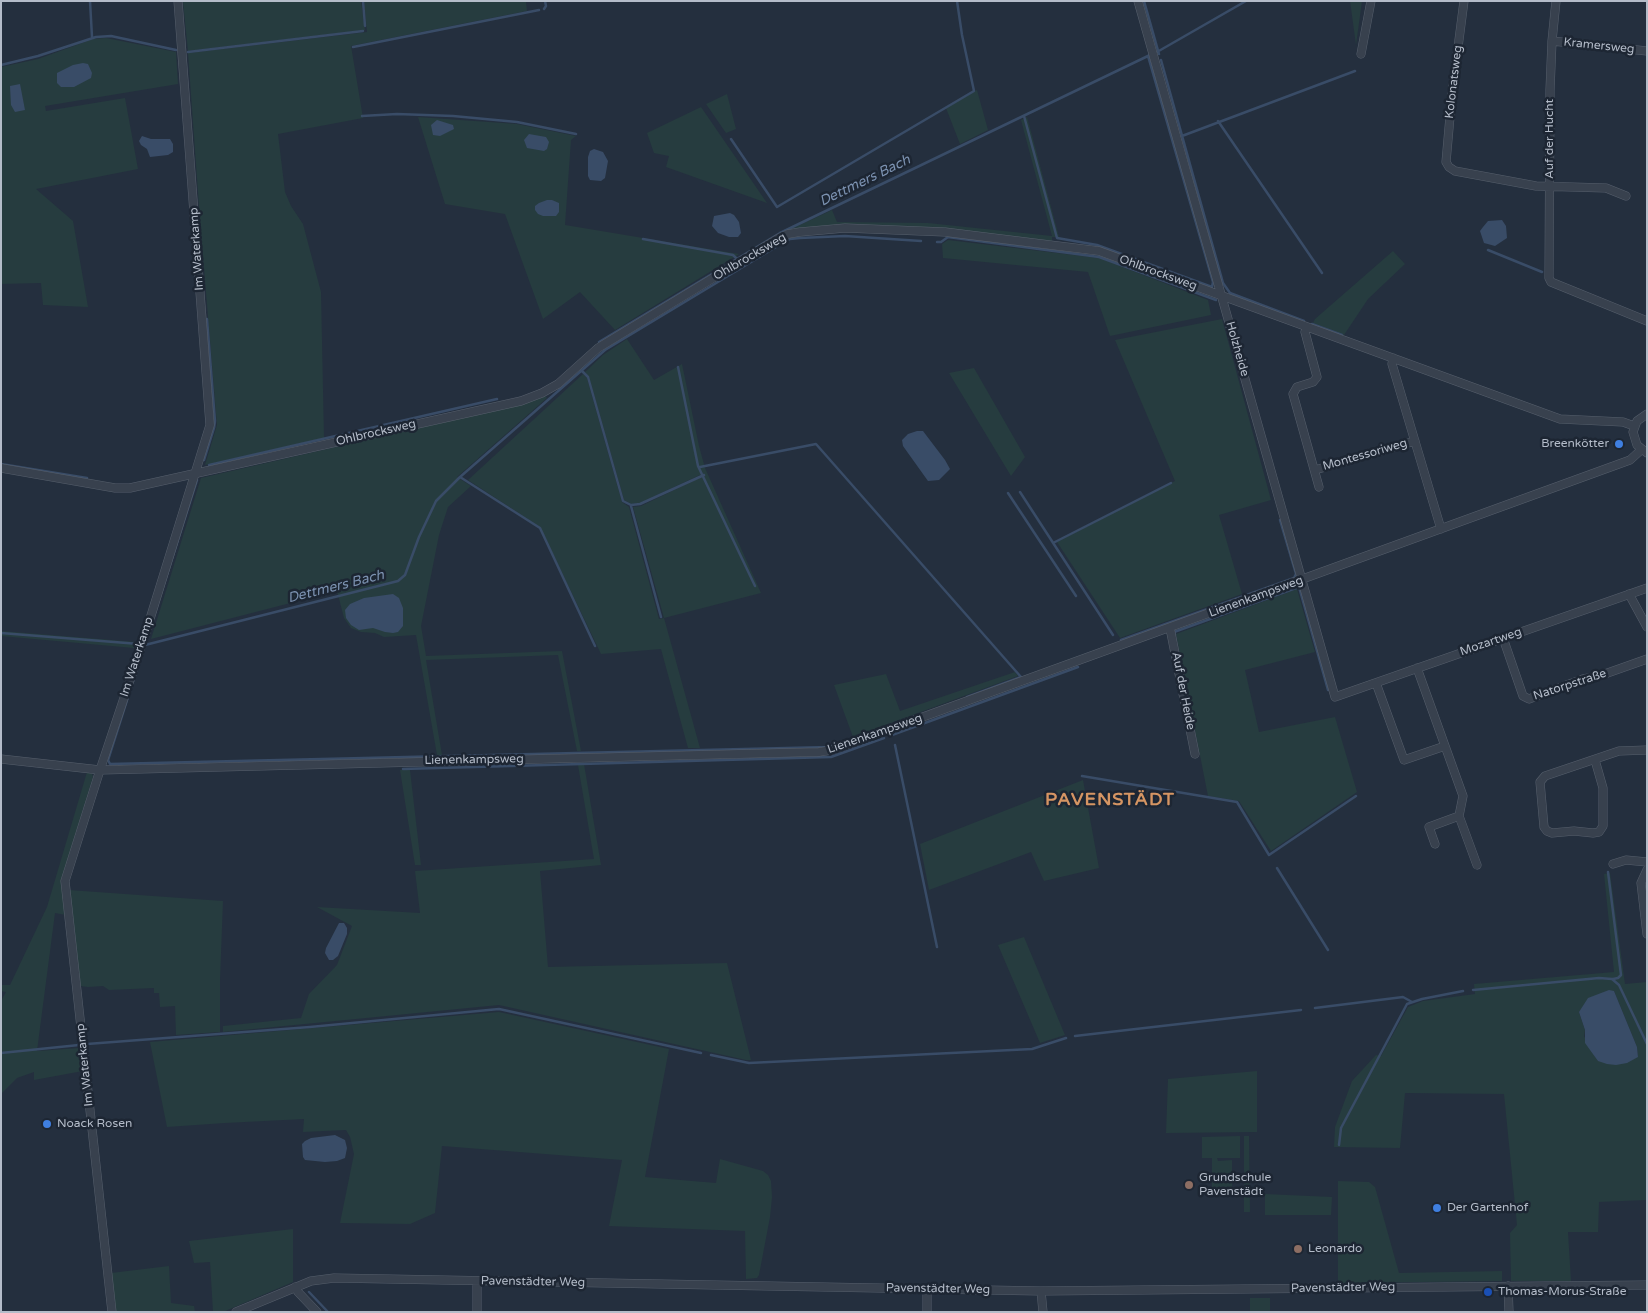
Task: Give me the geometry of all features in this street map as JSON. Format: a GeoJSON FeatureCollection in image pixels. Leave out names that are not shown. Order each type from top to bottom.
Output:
{"type":"FeatureCollection","features":[{"type":"Feature","properties":{"kind":"street","name":"Im Waterkamp"},"geometry":{"type":"LineString","coordinates":[[112,1312],[65,881],[140,651],[210,425],[178,1]]}},
{"type":"Feature","properties":{"kind":"street","name":"Holzheide"},"geometry":{"type":"LineString","coordinates":[[1138,1],[1335,697]]}},
{"type":"Feature","properties":{"kind":"street"},"geometry":{"type":"LineString","coordinates":[[1361,54],[1371,1]]}},
{"type":"Feature","properties":{"kind":"street","name":"Kolonatsweg"},"geometry":{"type":"LineString","coordinates":[[1464,1],[1452,94],[1446,162],[1455,171],[1550,187]]}},
{"type":"Feature","properties":{"kind":"street","name":"Auf der Hucht"},"geometry":{"type":"LineString","coordinates":[[1556,1],[1550,90],[1548,278],[1551,282],[1647,321]]}},
{"type":"Feature","properties":{"kind":"street","name":"Kramersweg"},"geometry":{"type":"LineString","coordinates":[[1552,41],[1647,51]]}},
{"type":"Feature","properties":{"kind":"street"},"geometry":{"type":"LineString","coordinates":[[1550,187],[1606,188],[1626,196]]}},
{"type":"Feature","properties":{"kind":"street","name":"Ohlbrocksweg"},"geometry":{"type":"LineString","coordinates":[[1,468],[115,488],[130,488],[511,403],[542,393],[558,384],[598,348],[779,238],[794,233],[844,228],[945,232],[1099,251],[1560,420],[1623,422],[1634,426]]}},
{"type":"Feature","properties":{"kind":"street","name":"Montessoriweg"},"geometry":{"type":"LineString","coordinates":[[1307,327],[1305,332],[1317,377],[1314,382],[1297,387],[1293,394],[1319,487]]}},
{"type":"Feature","properties":{"kind":"street","name":"Montessoriweg"},"geometry":{"type":"LineString","coordinates":[[1393,358],[1392,364],[1442,529]]}},
{"type":"Feature","properties":{"kind":"street"},"geometry":{"type":"LineString","coordinates":[[1644,451],[1634,439],[1634,426],[1641,417],[1647,414]]}},
{"type":"Feature","properties":{"kind":"street","name":"Montessoriweg"},"geometry":{"type":"LineString","coordinates":[[1315,470],[1416,440]]}},
{"type":"Feature","properties":{"kind":"street","name":"Lienenkampsweg"},"geometry":{"type":"LineString","coordinates":[[1,759],[100,770],[819,752],[832,750],[1630,460],[1644,451]]}},
{"type":"Feature","properties":{"kind":"street","name":"Mozartweg"},"geometry":{"type":"LineString","coordinates":[[1335,697],[1647,588]]}},
{"type":"Feature","properties":{"kind":"street"},"geometry":{"type":"LineString","coordinates":[[1629,594],[1647,627]]}},
{"type":"Feature","properties":{"kind":"street","name":"Auf der Heide"},"geometry":{"type":"LineString","coordinates":[[1170,628],[1195,754]]}},
{"type":"Feature","properties":{"kind":"street","name":"Natorpstraße"},"geometry":{"type":"LineString","coordinates":[[1503,638],[1524,696],[1529,699],[1583,679],[1599,676],[1647,659]]}},
{"type":"Feature","properties":{"kind":"street"},"geometry":{"type":"LineString","coordinates":[[1417,668],[1463,796],[1459,816],[1476,865]]}},
{"type":"Feature","properties":{"kind":"street"},"geometry":{"type":"LineString","coordinates":[[1376,683],[1404,760],[1445,746]]}},
{"type":"Feature","properties":{"kind":"street"},"geometry":{"type":"LineString","coordinates":[[1595,760],[1603,788],[1603,826],[1598,832],[1593,833],[1574,831],[1552,833],[1547,831],[1544,827],[1540,782],[1545,776],[1619,751],[1647,750]]}},
{"type":"Feature","properties":{"kind":"street"},"geometry":{"type":"LineString","coordinates":[[1435,844],[1429,827],[1459,816]]}},
{"type":"Feature","properties":{"kind":"street"},"geometry":{"type":"LineString","coordinates":[[1613,864],[1626,860],[1647,862]]}},
{"type":"Feature","properties":{"kind":"street"},"geometry":{"type":"LineString","coordinates":[[1647,870],[1641,883],[1647,934]]}},
{"type":"Feature","properties":{"kind":"street","name":"Pavenstädter Weg"},"geometry":{"type":"LineString","coordinates":[[236,1312],[295,1287],[322,1279],[1041,1291],[1647,1286]]}},
{"type":"Feature","properties":{"kind":"street"},"geometry":{"type":"LineString","coordinates":[[477,1281],[477,1312]]}},
{"type":"Feature","properties":{"kind":"street"},"geometry":{"type":"LineString","coordinates":[[1508,1286],[1509,1312]]}},
{"type":"Feature","properties":{"kind":"street"},"geometry":{"type":"LineString","coordinates":[[295,1287],[317,1312]]}},
{"type":"Feature","properties":{"kind":"street"},"geometry":{"type":"LineString","coordinates":[[927,1289],[927,1312]]}},
{"type":"Feature","properties":{"kind":"street"},"geometry":{"type":"LineString","coordinates":[[1041,1291],[1043,1312]]}},
{"type":"Feature","properties":{"kind":"green space"},"geometry":{"type":"Polygon","coordinates":[[[183,1],[361,1],[365,30],[188,51],[183,1]]]}},
{"type":"Feature","properties":{"kind":"green space"},"geometry":{"type":"Polygon","coordinates":[[[364,1],[530,1],[526,2],[527,11],[351,46],[363,118],[278,134],[285,192],[291,206],[303,224],[321,292],[324,438],[205,465],[217,425],[188,53],[367,32],[364,1]]]}},
{"type":"Feature","properties":{"kind":"green space"},"geometry":{"type":"Polygon","coordinates":[[[1350,1],[1362,1],[1356,45],[1350,1]]]}},
{"type":"Feature","properties":{"kind":"green space"},"geometry":{"type":"Polygon","coordinates":[[[106,38],[176,52],[178,84],[45,106],[46,111],[125,98],[138,169],[36,189],[73,221],[88,307],[43,305],[41,283],[1,284],[1,67],[38,59],[93,39],[106,38]]]}},
{"type":"Feature","properties":{"kind":"green space"},"geometry":{"type":"Polygon","coordinates":[[[977,90],[988,130],[960,144],[946,108],[977,90]]]}},
{"type":"Feature","properties":{"kind":"green space"},"geometry":{"type":"Polygon","coordinates":[[[727,94],[736,129],[726,133],[706,104],[727,94]]]}},
{"type":"Feature","properties":{"kind":"green space"},"geometry":{"type":"Polygon","coordinates":[[[701,107],[767,203],[666,167],[669,156],[654,153],[647,133],[701,107]]]}},
{"type":"Feature","properties":{"kind":"green space"},"geometry":{"type":"Polygon","coordinates":[[[418,117],[517,124],[576,136],[571,140],[565,225],[739,254],[615,330],[580,292],[543,319],[505,214],[445,204],[418,117]]]}},
{"type":"Feature","properties":{"kind":"green space"},"geometry":{"type":"Polygon","coordinates":[[[1027,117],[1059,237],[1052,237],[1052,241],[946,229],[794,231],[793,228],[832,210],[837,222],[928,223],[1052,236],[1021,120],[1027,117]]]}},
{"type":"Feature","properties":{"kind":"green space"},"geometry":{"type":"Polygon","coordinates":[[[948,240],[1099,258],[1208,300],[1211,315],[1110,336],[1088,272],[943,258],[942,244],[948,240]]]}},
{"type":"Feature","properties":{"kind":"green space"},"geometry":{"type":"Polygon","coordinates":[[[1393,251],[1405,264],[1368,299],[1344,335],[1313,323],[1315,319],[1393,251]]]}},
{"type":"Feature","properties":{"kind":"green space"},"geometry":{"type":"Polygon","coordinates":[[[1222,319],[1271,500],[1219,515],[1242,594],[1120,638],[1057,542],[1175,481],[1115,340],[1222,319]]]}},
{"type":"Feature","properties":{"kind":"green space"},"geometry":{"type":"Polygon","coordinates":[[[627,339],[654,380],[682,364],[705,468],[761,593],[664,618],[633,507],[641,506],[701,477],[700,475],[640,503],[631,504],[624,500],[589,377],[585,372],[603,355],[627,339]]]}},
{"type":"Feature","properties":{"kind":"green space"},"geometry":{"type":"Polygon","coordinates":[[[974,368],[1025,457],[1011,476],[949,373],[974,368]]]}},
{"type":"Feature","properties":{"kind":"green space"},"geometry":{"type":"Polygon","coordinates":[[[583,374],[587,378],[622,502],[629,507],[659,619],[664,618],[700,748],[688,748],[661,649],[601,654],[540,527],[468,480],[583,374]]]}},
{"type":"Feature","properties":{"kind":"green space"},"geometry":{"type":"Polygon","coordinates":[[[545,396],[547,398],[457,477],[471,486],[448,507],[439,535],[421,626],[426,656],[562,651],[581,751],[577,751],[558,655],[426,660],[442,755],[437,755],[416,635],[384,637],[351,628],[344,618],[337,591],[151,639],[201,478],[523,404],[545,396]]]}},
{"type":"Feature","properties":{"kind":"green space"},"geometry":{"type":"Polygon","coordinates":[[[1297,589],[1315,652],[1245,670],[1259,732],[1335,717],[1357,792],[1271,851],[1239,801],[1208,796],[1176,634],[1297,589]]]}},
{"type":"Feature","properties":{"kind":"green space"},"geometry":{"type":"Polygon","coordinates":[[[1,631],[136,642],[134,648],[1,636],[1,631]]]}},
{"type":"Feature","properties":{"kind":"green space"},"geometry":{"type":"Polygon","coordinates":[[[1015,672],[1018,676],[853,737],[834,685],[886,674],[900,711],[1015,672]]]}},
{"type":"Feature","properties":{"kind":"green space"},"geometry":{"type":"Polygon","coordinates":[[[584,764],[601,865],[540,871],[548,967],[727,963],[751,1060],[499,1005],[223,1032],[223,1026],[301,1018],[309,994],[337,965],[352,926],[317,907],[420,913],[415,871],[594,859],[578,765],[584,764]]]}},
{"type":"Feature","properties":{"kind":"green space"},"geometry":{"type":"Polygon","coordinates":[[[400,770],[410,770],[421,865],[415,865],[400,770]]]}},
{"type":"Feature","properties":{"kind":"green space"},"geometry":{"type":"Polygon","coordinates":[[[87,772],[92,774],[93,777],[61,881],[66,915],[55,913],[37,1051],[80,1048],[83,1071],[34,1080],[34,1072],[17,1078],[1,1094],[1,1001],[6,992],[1,991],[1,985],[10,985],[47,907],[87,772]]]}},
{"type":"Feature","properties":{"kind":"green space"},"geometry":{"type":"Polygon","coordinates":[[[1083,780],[1099,868],[1044,881],[1031,852],[929,890],[920,844],[1083,780]]]}},
{"type":"Feature","properties":{"kind":"green space"},"geometry":{"type":"Polygon","coordinates":[[[1610,873],[1625,984],[1647,982],[1647,1200],[1599,1202],[1598,1232],[1568,1232],[1571,1281],[1511,1281],[1510,1233],[1517,1225],[1504,1094],[1405,1093],[1400,1148],[1334,1147],[1335,1127],[1352,1081],[1376,1055],[1381,1056],[1408,1007],[1423,1001],[1475,994],[1474,984],[1614,972],[1604,874],[1610,873]],[[1614,991],[1579,1012],[1585,1030],[1584,1036],[1598,1061],[1638,1057],[1637,1047],[1614,991]]]}},
{"type":"Feature","properties":{"kind":"green space"},"geometry":{"type":"Polygon","coordinates":[[[69,890],[223,901],[220,1032],[176,1035],[175,1006],[160,1007],[159,993],[154,993],[154,988],[109,990],[103,986],[80,986],[69,890]]]}},
{"type":"Feature","properties":{"kind":"green space"},"geometry":{"type":"Polygon","coordinates":[[[1024,937],[1065,1035],[1040,1043],[998,945],[1024,937]]]}},
{"type":"Feature","properties":{"kind":"green space"},"geometry":{"type":"Polygon","coordinates":[[[499,1012],[669,1049],[645,1177],[716,1183],[720,1159],[763,1171],[768,1175],[771,1181],[772,1197],[770,1217],[757,1278],[746,1279],[745,1231],[609,1226],[622,1160],[442,1146],[435,1213],[410,1224],[340,1223],[354,1154],[350,1137],[346,1130],[303,1132],[304,1119],[167,1127],[150,1042],[499,1012]]]}},
{"type":"Feature","properties":{"kind":"green space"},"geometry":{"type":"Polygon","coordinates":[[[1257,1071],[1257,1132],[1166,1133],[1168,1079],[1257,1071]]]}},
{"type":"Feature","properties":{"kind":"green space"},"geometry":{"type":"Polygon","coordinates":[[[1240,1136],[1240,1158],[1217,1158],[1218,1161],[1232,1160],[1232,1193],[1212,1193],[1212,1158],[1202,1158],[1202,1137],[1240,1136]]]}},
{"type":"Feature","properties":{"kind":"green space"},"geometry":{"type":"Polygon","coordinates":[[[1244,1136],[1249,1136],[1250,1212],[1244,1212],[1244,1136]]]}},
{"type":"Feature","properties":{"kind":"green space"},"geometry":{"type":"Polygon","coordinates":[[[1338,1181],[1369,1182],[1375,1187],[1399,1273],[1502,1271],[1502,1281],[1338,1283],[1338,1181]]]}},
{"type":"Feature","properties":{"kind":"green space"},"geometry":{"type":"Polygon","coordinates":[[[1265,1194],[1332,1197],[1331,1215],[1265,1215],[1265,1194]]]}},
{"type":"Feature","properties":{"kind":"green space"},"geometry":{"type":"Polygon","coordinates":[[[293,1229],[293,1282],[223,1312],[213,1312],[210,1262],[194,1263],[189,1241],[293,1229]]]}},
{"type":"Feature","properties":{"kind":"green space"},"geometry":{"type":"Polygon","coordinates":[[[169,1266],[171,1303],[194,1306],[195,1312],[116,1312],[111,1273],[169,1266]]]}},
{"type":"Feature","properties":{"kind":"green space"},"geometry":{"type":"Polygon","coordinates":[[[1250,1298],[1270,1298],[1270,1312],[1250,1312],[1250,1298]]]}},
{"type":"Feature","properties":{"kind":"water"},"geometry":{"type":"Polygon","coordinates":[[[88,64],[92,73],[91,78],[74,87],[61,87],[57,83],[57,73],[73,65],[88,64]]]}},
{"type":"Feature","properties":{"kind":"water"},"geometry":{"type":"Polygon","coordinates":[[[20,84],[25,110],[15,112],[11,105],[10,86],[20,84]]]}},
{"type":"Feature","properties":{"kind":"water"},"geometry":{"type":"Polygon","coordinates":[[[437,120],[453,125],[454,129],[440,136],[433,135],[431,125],[437,120]]]}},
{"type":"Feature","properties":{"kind":"water"},"geometry":{"type":"Polygon","coordinates":[[[529,134],[546,137],[549,142],[547,149],[544,151],[527,148],[524,140],[529,134]]]}},
{"type":"Feature","properties":{"kind":"water"},"geometry":{"type":"Polygon","coordinates":[[[142,136],[151,139],[170,139],[173,144],[173,152],[168,155],[150,157],[147,149],[139,141],[142,136]]]}},
{"type":"Feature","properties":{"kind":"water"},"geometry":{"type":"Polygon","coordinates":[[[594,149],[603,152],[608,161],[605,178],[601,181],[590,180],[588,176],[588,157],[590,151],[594,149]]]}},
{"type":"Feature","properties":{"kind":"water"},"geometry":{"type":"Polygon","coordinates":[[[547,200],[559,203],[559,212],[556,216],[543,216],[535,210],[535,206],[547,200]]]}},
{"type":"Feature","properties":{"kind":"water"},"geometry":{"type":"Polygon","coordinates":[[[730,213],[739,222],[741,233],[738,237],[729,237],[718,233],[712,226],[714,216],[730,213]]]}},
{"type":"Feature","properties":{"kind":"water"},"geometry":{"type":"Polygon","coordinates":[[[1502,220],[1506,226],[1507,238],[1495,246],[1484,243],[1480,231],[1483,227],[1488,221],[1502,220]]]}},
{"type":"Feature","properties":{"kind":"water"},"geometry":{"type":"Polygon","coordinates":[[[923,431],[950,469],[939,480],[928,481],[903,446],[902,440],[908,434],[923,431]]]}},
{"type":"Feature","properties":{"kind":"water"},"geometry":{"type":"Polygon","coordinates":[[[393,594],[399,598],[403,608],[403,626],[398,632],[385,632],[373,628],[359,630],[351,625],[346,618],[345,610],[350,604],[364,598],[393,594]]]}},
{"type":"Feature","properties":{"kind":"water"},"geometry":{"type":"Polygon","coordinates":[[[339,923],[344,923],[347,928],[347,934],[338,956],[333,960],[329,960],[325,953],[326,948],[339,923]]]}},
{"type":"Feature","properties":{"kind":"water"},"geometry":{"type":"Polygon","coordinates":[[[1609,990],[1614,991],[1637,1047],[1638,1057],[1627,1063],[1616,1065],[1598,1061],[1585,1043],[1585,1030],[1579,1012],[1588,998],[1609,990]]]}},
{"type":"Feature","properties":{"kind":"water"},"geometry":{"type":"Polygon","coordinates":[[[335,1135],[345,1140],[347,1148],[345,1158],[325,1162],[305,1160],[302,1144],[305,1141],[311,1138],[335,1135]]]}},
{"type":"Feature","properties":{"kind":"waterway"},"geometry":{"type":"LineString","coordinates":[[90,1],[92,37]]}},
{"type":"Feature","properties":{"kind":"waterway"},"geometry":{"type":"LineString","coordinates":[[363,1],[365,26]]}},
{"type":"Feature","properties":{"kind":"waterway"},"geometry":{"type":"LineString","coordinates":[[544,9],[546,6],[545,1]]}},
{"type":"Feature","properties":{"kind":"waterway"},"geometry":{"type":"LineString","coordinates":[[731,139],[777,207],[974,91],[957,1]]}},
{"type":"Feature","properties":{"kind":"waterway"},"geometry":{"type":"LineString","coordinates":[[1144,1],[1159,54]]}},
{"type":"Feature","properties":{"kind":"waterway","name":"Dettmers Bach"},"geometry":{"type":"LineString","coordinates":[[1157,52],[1246,1]]}},
{"type":"Feature","properties":{"kind":"waterway"},"geometry":{"type":"LineString","coordinates":[[353,47],[539,10]]}},
{"type":"Feature","properties":{"kind":"waterway"},"geometry":{"type":"LineString","coordinates":[[188,52],[363,31]]}},
{"type":"Feature","properties":{"kind":"waterway"},"geometry":{"type":"LineString","coordinates":[[1,65],[38,56],[96,37],[111,36],[176,50]]}},
{"type":"Feature","properties":{"kind":"waterway","name":"Dettmers Bach"},"geometry":{"type":"LineString","coordinates":[[599,342],[780,233],[1150,55]]}},
{"type":"Feature","properties":{"kind":"waterway"},"geometry":{"type":"LineString","coordinates":[[1024,116],[1057,238],[1097,245],[1212,287],[1213,282],[1148,56]]}},
{"type":"Feature","properties":{"kind":"waterway"},"geometry":{"type":"LineString","coordinates":[[1161,60],[1223,283],[1230,293],[1304,321]]}},
{"type":"Feature","properties":{"kind":"waterway"},"geometry":{"type":"LineString","coordinates":[[1182,136],[1355,71]]}},
{"type":"Feature","properties":{"kind":"waterway"},"geometry":{"type":"LineString","coordinates":[[362,116],[397,114],[453,116],[517,122],[576,134]]}},
{"type":"Feature","properties":{"kind":"waterway"},"geometry":{"type":"LineString","coordinates":[[1218,121],[1322,273]]}},
{"type":"Feature","properties":{"kind":"waterway","name":"Dettmers Bach"},"geometry":{"type":"LineString","coordinates":[[145,645],[398,581],[405,575],[419,537],[436,501],[460,477],[605,350],[790,239],[845,236],[921,241]]}},
{"type":"Feature","properties":{"kind":"waterway"},"geometry":{"type":"LineString","coordinates":[[937,242],[941,242],[948,237],[1099,257],[1216,300]]}},
{"type":"Feature","properties":{"kind":"waterway"},"geometry":{"type":"LineString","coordinates":[[643,239],[733,255],[736,258]]}},
{"type":"Feature","properties":{"kind":"waterway"},"geometry":{"type":"LineString","coordinates":[[1488,250],[1542,272]]}},
{"type":"Feature","properties":{"kind":"waterway"},"geometry":{"type":"LineString","coordinates":[[204,460],[215,421],[207,319]]}},
{"type":"Feature","properties":{"kind":"waterway"},"geometry":{"type":"LineString","coordinates":[[1312,324],[1342,335]]}},
{"type":"Feature","properties":{"kind":"waterway"},"geometry":{"type":"LineString","coordinates":[[678,367],[698,466],[755,586]]}},
{"type":"Feature","properties":{"kind":"waterway"},"geometry":{"type":"LineString","coordinates":[[582,371],[588,377],[623,501],[631,505],[640,504],[704,475]]}},
{"type":"Feature","properties":{"kind":"waterway"},"geometry":{"type":"LineString","coordinates":[[209,465],[497,399]]}},
{"type":"Feature","properties":{"kind":"waterway"},"geometry":{"type":"LineString","coordinates":[[700,467],[816,444],[1021,677],[967,697]]}},
{"type":"Feature","properties":{"kind":"waterway"},"geometry":{"type":"LineString","coordinates":[[1,464],[87,478]]}},
{"type":"Feature","properties":{"kind":"waterway"},"geometry":{"type":"LineString","coordinates":[[460,477],[540,528],[595,646]]}},
{"type":"Feature","properties":{"kind":"waterway"},"geometry":{"type":"LineString","coordinates":[[197,480],[108,760],[110,764],[829,747],[848,740]]}},
{"type":"Feature","properties":{"kind":"waterway"},"geometry":{"type":"LineString","coordinates":[[1053,543],[1171,483]]}},
{"type":"Feature","properties":{"kind":"waterway"},"geometry":{"type":"LineString","coordinates":[[1020,492],[1113,635]]}},
{"type":"Feature","properties":{"kind":"waterway"},"geometry":{"type":"LineString","coordinates":[[1008,493],[1076,596]]}},
{"type":"Feature","properties":{"kind":"waterway"},"geometry":{"type":"LineString","coordinates":[[631,506],[661,617]]}},
{"type":"Feature","properties":{"kind":"waterway"},"geometry":{"type":"LineString","coordinates":[[1121,640],[1294,578],[1296,574],[1280,520]]}},
{"type":"Feature","properties":{"kind":"waterway"},"geometry":{"type":"LineString","coordinates":[[1175,635],[1174,632],[1299,587],[1328,690]]}},
{"type":"Feature","properties":{"kind":"waterway","name":"Dettmers Bach"},"geometry":{"type":"LineString","coordinates":[[1,633],[139,644]]}},
{"type":"Feature","properties":{"kind":"waterway"},"geometry":{"type":"LineString","coordinates":[[892,735],[1078,667]]}},
{"type":"Feature","properties":{"kind":"waterway"},"geometry":{"type":"LineString","coordinates":[[403,769],[831,757],[884,738]]}},
{"type":"Feature","properties":{"kind":"waterway"},"geometry":{"type":"LineString","coordinates":[[895,745],[937,947]]}},
{"type":"Feature","properties":{"kind":"waterway"},"geometry":{"type":"LineString","coordinates":[[1082,776],[1237,802],[1269,855],[1356,796]]}},
{"type":"Feature","properties":{"kind":"waterway"},"geometry":{"type":"LineString","coordinates":[[1277,868],[1328,950]]}},
{"type":"Feature","properties":{"kind":"waterway"},"geometry":{"type":"LineString","coordinates":[[1608,872],[1621,975],[1613,979]]}},
{"type":"Feature","properties":{"kind":"waterway"},"geometry":{"type":"LineString","coordinates":[[1473,990],[1599,978],[1612,979],[1619,985],[1647,1044]]}},
{"type":"Feature","properties":{"kind":"waterway"},"geometry":{"type":"LineString","coordinates":[[1339,1145],[1341,1128],[1407,1004],[1463,991]]}},
{"type":"Feature","properties":{"kind":"waterway"},"geometry":{"type":"LineString","coordinates":[[1315,1008],[1403,997],[1412,1002]]}},
{"type":"Feature","properties":{"kind":"waterway"},"geometry":{"type":"LineString","coordinates":[[87,1044],[310,1027],[499,1009],[701,1053]]}},
{"type":"Feature","properties":{"kind":"waterway"},"geometry":{"type":"LineString","coordinates":[[1075,1036],[1301,1010]]}},
{"type":"Feature","properties":{"kind":"waterway"},"geometry":{"type":"LineString","coordinates":[[711,1055],[749,1063],[1032,1049],[1066,1038]]}},
{"type":"Feature","properties":{"kind":"waterway"},"geometry":{"type":"LineString","coordinates":[[1,1053],[79,1045]]}},
{"type":"Feature","properties":{"kind":"waterway"},"geometry":{"type":"LineString","coordinates":[[309,1292],[328,1312]]}},
{"type":"Feature","properties":{"kind":"place","name":"Breenkötter"},"geometry":{"type":"Point","coordinates":[1619,444]}},
{"type":"Feature","properties":{"kind":"place","name":"Noack Rosen"},"geometry":{"type":"Point","coordinates":[47,1124]}},
{"type":"Feature","properties":{"kind":"place","name":"Grundschule Pavenstädt"},"geometry":{"type":"Point","coordinates":[1189,1185]}},
{"type":"Feature","properties":{"kind":"place","name":"Der Gartenhof"},"geometry":{"type":"Point","coordinates":[1437,1208]}},
{"type":"Feature","properties":{"kind":"place","name":"Leonardo"},"geometry":{"type":"Point","coordinates":[1298,1249]}},
{"type":"Feature","properties":{"kind":"place","name":"Thomas-Morus-Straße"},"geometry":{"type":"Point","coordinates":[1488,1292]}},
{"type":"Feature","properties":{"kind":"district","name":"PAVENSTÄDT"},"geometry":{"type":"Point","coordinates":[1110,800]}}]}
